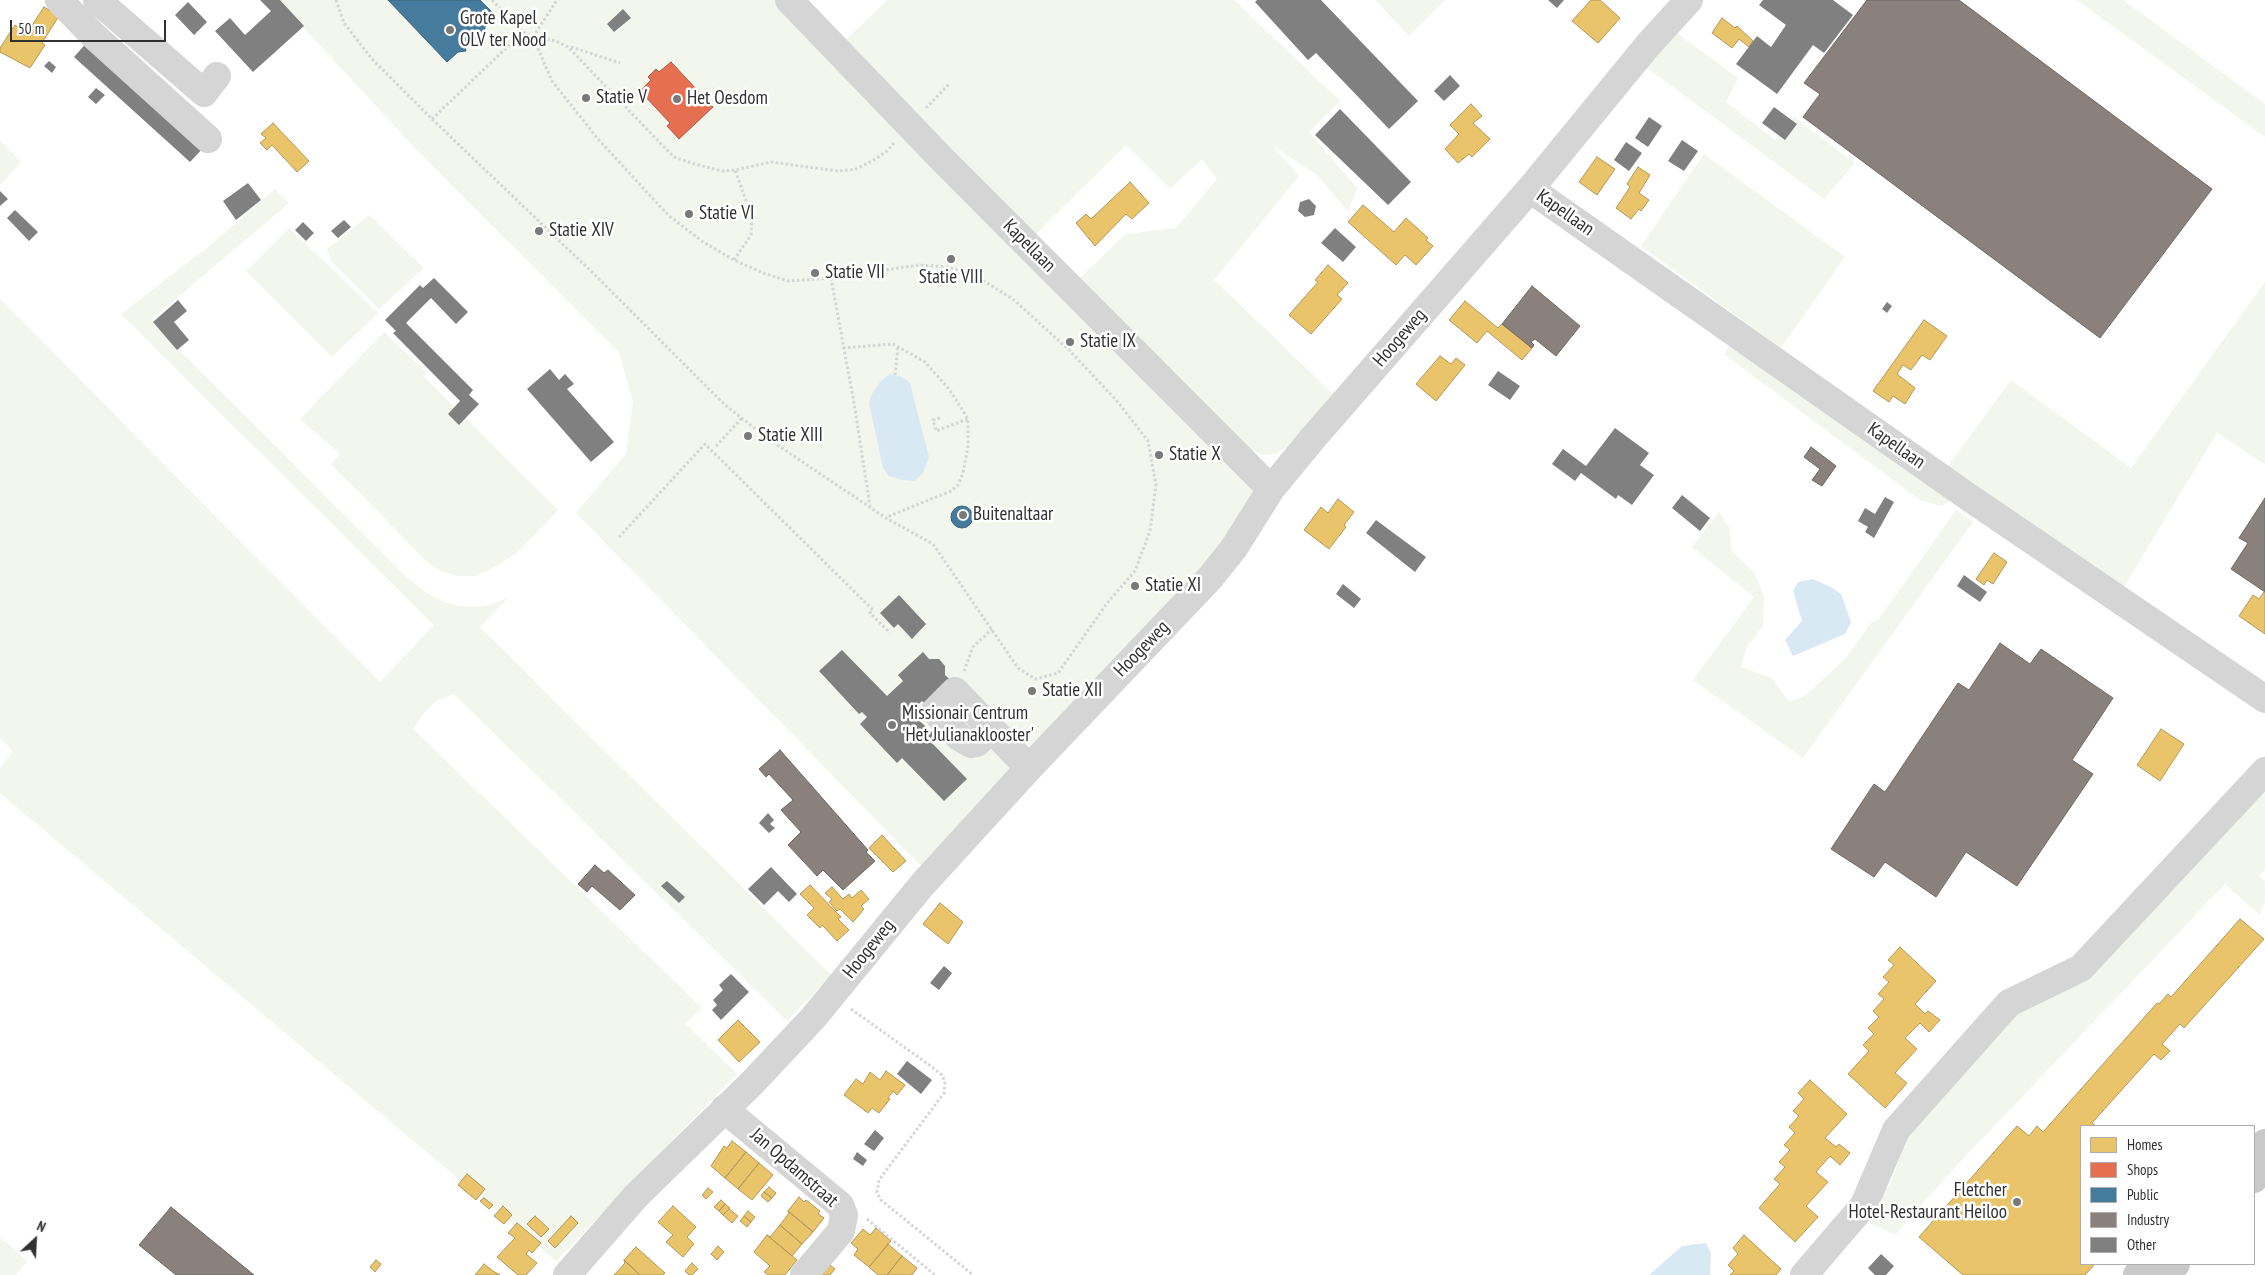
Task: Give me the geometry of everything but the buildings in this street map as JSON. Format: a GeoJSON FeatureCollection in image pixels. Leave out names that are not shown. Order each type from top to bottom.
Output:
{"type":"FeatureCollection","features":[{"type":"Feature","properties":{"kind":"main road"},"geometry":{"type":"LineString","coordinates":[[2255,1153],[2265,1143]]}},
{"type":"Feature","properties":{"kind":"main road"},"geometry":{"type":"LineString","coordinates":[[2255,1178],[2265,1166]]}},
{"type":"Feature","properties":{"kind":"main road"},"geometry":{"type":"LineString","coordinates":[[2137,1275],[2147,1265]]}},
{"type":"Feature","properties":{"kind":"main road"},"geometry":{"type":"LineString","coordinates":[[2165,1275],[2175,1265]]}},
{"type":"Feature","properties":{"kind":"street"},"geometry":{"type":"LineString","coordinates":[[59,0],[94,36],[208,140]]}},
{"type":"Feature","properties":{"kind":"street"},"geometry":{"type":"LineString","coordinates":[[97,0],[204,92],[217,76]]}},
{"type":"Feature","properties":{"kind":"street","name":"Kapellaan"},"geometry":{"type":"LineString","coordinates":[[789,0],[916,119],[1271,489]]}},
{"type":"Feature","properties":{"kind":"street","name":"Hoogeweg"},"geometry":{"type":"LineString","coordinates":[[567,1275],[636,1196],[808,1024],[922,885],[1029,768],[1210,578],[1234,548],[1271,489],[1313,438],[1530,188],[1648,45],[1689,0]]}},
{"type":"Feature","properties":{"kind":"street","name":"Kapellaan"},"geometry":{"type":"LineString","coordinates":[[1530,188],[1967,496],[2265,699]]}},
{"type":"Feature","properties":{"kind":"street"},"geometry":{"type":"LineString","coordinates":[[955,691],[1029,768]]}},
{"type":"Feature","properties":{"kind":"street"},"geometry":{"type":"LineString","coordinates":[[1804,1275],[1864,1205],[1896,1130],[2009,1003],[2081,968],[2265,771]]}},
{"type":"Feature","properties":{"kind":"street","name":"Jan Opdamstraat"},"geometry":{"type":"LineString","coordinates":[[724,1109],[840,1205],[844,1215]]}},
{"type":"Feature","properties":{"kind":"street"},"geometry":{"type":"LineString","coordinates":[[805,1275],[841,1231],[844,1215]]}},
{"type":"Feature","properties":{"kind":"path"},"geometry":{"type":"LineString","coordinates":[[336,0],[344,23],[372,59],[593,273],[725,405],[767,438],[886,518],[933,544],[1018,668],[1035,679],[1058,673],[1108,602],[1136,571],[1150,532],[1156,485],[1148,442],[1117,401],[1070,351],[1014,300],[976,276],[948,267],[920,265],[831,278],[788,281],[764,274],[734,260],[703,242],[668,215],[598,139],[552,81],[532,37]]}},
{"type":"Feature","properties":{"kind":"path"},"geometry":{"type":"LineString","coordinates":[[492,0],[523,32],[532,37],[556,41],[620,63]]}},
{"type":"Feature","properties":{"kind":"path"},"geometry":{"type":"LineString","coordinates":[[532,37],[557,0]]}},
{"type":"Feature","properties":{"kind":"path"},"geometry":{"type":"LineString","coordinates":[[432,119],[523,32]]}},
{"type":"Feature","properties":{"kind":"path"},"geometry":{"type":"LineString","coordinates":[[568,46],[674,157],[691,164],[722,171],[771,162],[820,170],[856,169],[886,152],[949,84]]}},
{"type":"Feature","properties":{"kind":"path"},"geometry":{"type":"LineString","coordinates":[[734,260],[751,235],[752,217],[735,170]]}},
{"type":"Feature","properties":{"kind":"path"},"geometry":{"type":"LineString","coordinates":[[831,278],[854,403],[870,506]]}},
{"type":"Feature","properties":{"kind":"path"},"geometry":{"type":"LineString","coordinates":[[843,348],[893,344],[925,362],[949,389],[968,419],[968,446],[963,474],[958,485],[951,492],[886,518]]}},
{"type":"Feature","properties":{"kind":"path"},"geometry":{"type":"LineString","coordinates":[[895,375],[898,348]]}},
{"type":"Feature","properties":{"kind":"path"},"geometry":{"type":"LineString","coordinates":[[716,446],[742,418]]}},
{"type":"Feature","properties":{"kind":"path"},"geometry":{"type":"LineString","coordinates":[[940,418],[933,420],[936,431],[968,419]]}},
{"type":"Feature","properties":{"kind":"path"},"geometry":{"type":"LineString","coordinates":[[619,537],[705,444],[873,610],[870,613],[890,633]]}},
{"type":"Feature","properties":{"kind":"path"},"geometry":{"type":"LineString","coordinates":[[955,691],[973,647],[992,628]]}},
{"type":"Feature","properties":{"kind":"path"},"geometry":{"type":"LineString","coordinates":[[832,996],[942,1075],[945,1082],[944,1093],[879,1180],[877,1192],[880,1200],[973,1275]]}},
{"type":"Feature","properties":{"kind":"path","name":"Jan Opdamstraat"},"geometry":{"type":"LineString","coordinates":[[844,1215],[866,1219],[935,1275]]}},
{"type":"Feature","properties":{"kind":"shaded area"},"geometry":{"type":"Polygon","coordinates":[[[278,0],[786,0],[1260,494],[1206,572],[928,873],[576,513],[626,454],[633,402],[619,353],[415,148],[278,0]]]}},
{"type":"Feature","properties":{"kind":"shaded area"},"geometry":{"type":"Polygon","coordinates":[[[887,0],[1234,0],[1340,101],[1309,132],[1357,188],[1348,211],[1317,175],[1273,146],[1299,176],[1214,280],[1333,394],[1300,437],[1275,454],[1262,455],[1250,449],[1080,278],[1126,234],[1176,228],[1217,179],[1202,159],[1170,189],[1126,145],[1036,234],[846,40],[887,0]]]}},
{"type":"Feature","properties":{"kind":"shaded area"},"geometry":{"type":"Polygon","coordinates":[[[1375,0],[1445,0],[1409,36],[1375,0]]]}},
{"type":"Feature","properties":{"kind":"shaded area"},"geometry":{"type":"Polygon","coordinates":[[[2077,0],[2123,0],[2265,104],[2265,137],[2077,0]]]}},
{"type":"Feature","properties":{"kind":"shaded area"},"geometry":{"type":"Polygon","coordinates":[[[1671,29],[1738,78],[1726,102],[1775,140],[1794,117],[1855,163],[1824,199],[1642,64],[1671,29]]]}},
{"type":"Feature","properties":{"kind":"shaded area"},"geometry":{"type":"Polygon","coordinates":[[[0,140],[21,162],[0,185],[0,140]]]}},
{"type":"Feature","properties":{"kind":"shaded area"},"geometry":{"type":"Polygon","coordinates":[[[1704,154],[1845,257],[1781,348],[1641,246],[1704,154]]]}},
{"type":"Feature","properties":{"kind":"shaded area"},"geometry":{"type":"Polygon","coordinates":[[[275,189],[289,203],[152,319],[193,364],[410,580],[427,593],[442,601],[458,606],[475,607],[491,605],[509,597],[480,627],[831,975],[787,1021],[454,694],[438,700],[426,710],[413,729],[702,1008],[686,1024],[737,1074],[556,1261],[0,793],[0,768],[13,751],[0,739],[0,299],[380,682],[434,625],[121,314],[213,243],[275,189]]]}},
{"type":"Feature","properties":{"kind":"shaded area"},"geometry":{"type":"Polygon","coordinates":[[[369,215],[424,268],[379,309],[331,261],[327,249],[369,215]]]}},
{"type":"Feature","properties":{"kind":"shaded area"},"geometry":{"type":"Polygon","coordinates":[[[289,228],[378,313],[332,357],[246,271],[289,228]]]}},
{"type":"Feature","properties":{"kind":"shaded area"},"geometry":{"type":"Polygon","coordinates":[[[2265,282],[2265,464],[2217,433],[2122,590],[1946,469],[2011,380],[2131,468],[2265,282]]]}},
{"type":"Feature","properties":{"kind":"shaded area"},"geometry":{"type":"Polygon","coordinates":[[[384,332],[426,372],[423,376],[558,510],[518,552],[495,567],[475,576],[457,576],[444,572],[428,563],[331,464],[340,454],[300,419],[384,332]]]}},
{"type":"Feature","properties":{"kind":"shaded area"},"geometry":{"type":"Polygon","coordinates":[[[1731,340],[1956,498],[1941,506],[1920,500],[1725,355],[1731,340]]]}},
{"type":"Feature","properties":{"kind":"shaded area"},"geometry":{"type":"Polygon","coordinates":[[[890,374],[902,377],[910,383],[929,457],[923,473],[915,481],[889,476],[883,468],[869,403],[871,395],[881,381],[890,374]]]}},
{"type":"Feature","properties":{"kind":"shaded area"},"geometry":{"type":"Polygon","coordinates":[[[1956,510],[1973,522],[1803,758],[1693,680],[1754,597],[1692,547],[1719,512],[1730,529],[1731,550],[1755,574],[1764,596],[1763,626],[1747,647],[1741,667],[1772,678],[1789,702],[1806,695],[1845,659],[1871,623],[1878,620],[1956,510]]]}},
{"type":"Feature","properties":{"kind":"shaded area"},"geometry":{"type":"Polygon","coordinates":[[[1813,579],[1841,594],[1851,622],[1845,634],[1793,656],[1785,640],[1802,621],[1793,591],[1798,582],[1813,579]]]}},
{"type":"Feature","properties":{"kind":"shaded area"},"geometry":{"type":"Polygon","coordinates":[[[2265,790],[2265,870],[2259,876],[2265,881],[2265,902],[2260,915],[2225,884],[1958,1164],[1895,1235],[1870,1223],[1867,1214],[1891,1183],[1907,1135],[2013,1015],[2265,790]]]}},
{"type":"Feature","properties":{"kind":"shaded area"},"geometry":{"type":"Polygon","coordinates":[[[0,1237],[27,1261],[16,1275],[0,1275],[0,1237]]]}},
{"type":"Feature","properties":{"kind":"shaded area"},"geometry":{"type":"Polygon","coordinates":[[[1706,1243],[1711,1253],[1710,1275],[1649,1275],[1682,1246],[1706,1243]]]}},
{"type":"Feature","properties":{"kind":"place","name":"Grote Kapel OLV ter Nood"},"geometry":{"type":"Point","coordinates":[450,30]}},
{"type":"Feature","properties":{"kind":"place","name":"Statie V"},"geometry":{"type":"Point","coordinates":[586,98]}},
{"type":"Feature","properties":{"kind":"place","name":"Het Oesdom"},"geometry":{"type":"Point","coordinates":[677,99]}},
{"type":"Feature","properties":{"kind":"place","name":"Statie VI"},"geometry":{"type":"Point","coordinates":[689,214]}},
{"type":"Feature","properties":{"kind":"place","name":"Statie XIV"},"geometry":{"type":"Point","coordinates":[539,231]}},
{"type":"Feature","properties":{"kind":"place","name":"Statie VIII"},"geometry":{"type":"Point","coordinates":[951,259]}},
{"type":"Feature","properties":{"kind":"place","name":"Statie VII"},"geometry":{"type":"Point","coordinates":[815,273]}},
{"type":"Feature","properties":{"kind":"place","name":"Statie IX"},"geometry":{"type":"Point","coordinates":[1070,342]}},
{"type":"Feature","properties":{"kind":"place","name":"Statie XIII"},"geometry":{"type":"Point","coordinates":[748,436]}},
{"type":"Feature","properties":{"kind":"place","name":"Statie X"},"geometry":{"type":"Point","coordinates":[1159,455]}},
{"type":"Feature","properties":{"kind":"place","name":"Buitenaltaar"},"geometry":{"type":"Point","coordinates":[963,515]}},
{"type":"Feature","properties":{"kind":"place","name":"Statie XI"},"geometry":{"type":"Point","coordinates":[1135,586]}},
{"type":"Feature","properties":{"kind":"place","name":"Statie XII"},"geometry":{"type":"Point","coordinates":[1032,691]}},
{"type":"Feature","properties":{"kind":"place","name":"Missionair Centrum 'Het Julianaklooster'"},"geometry":{"type":"Point","coordinates":[892,725]}},
{"type":"Feature","properties":{"kind":"place","name":"Fletcher Hotel-Restaurant Heiloo"},"geometry":{"type":"Point","coordinates":[2017,1202]}}]}
